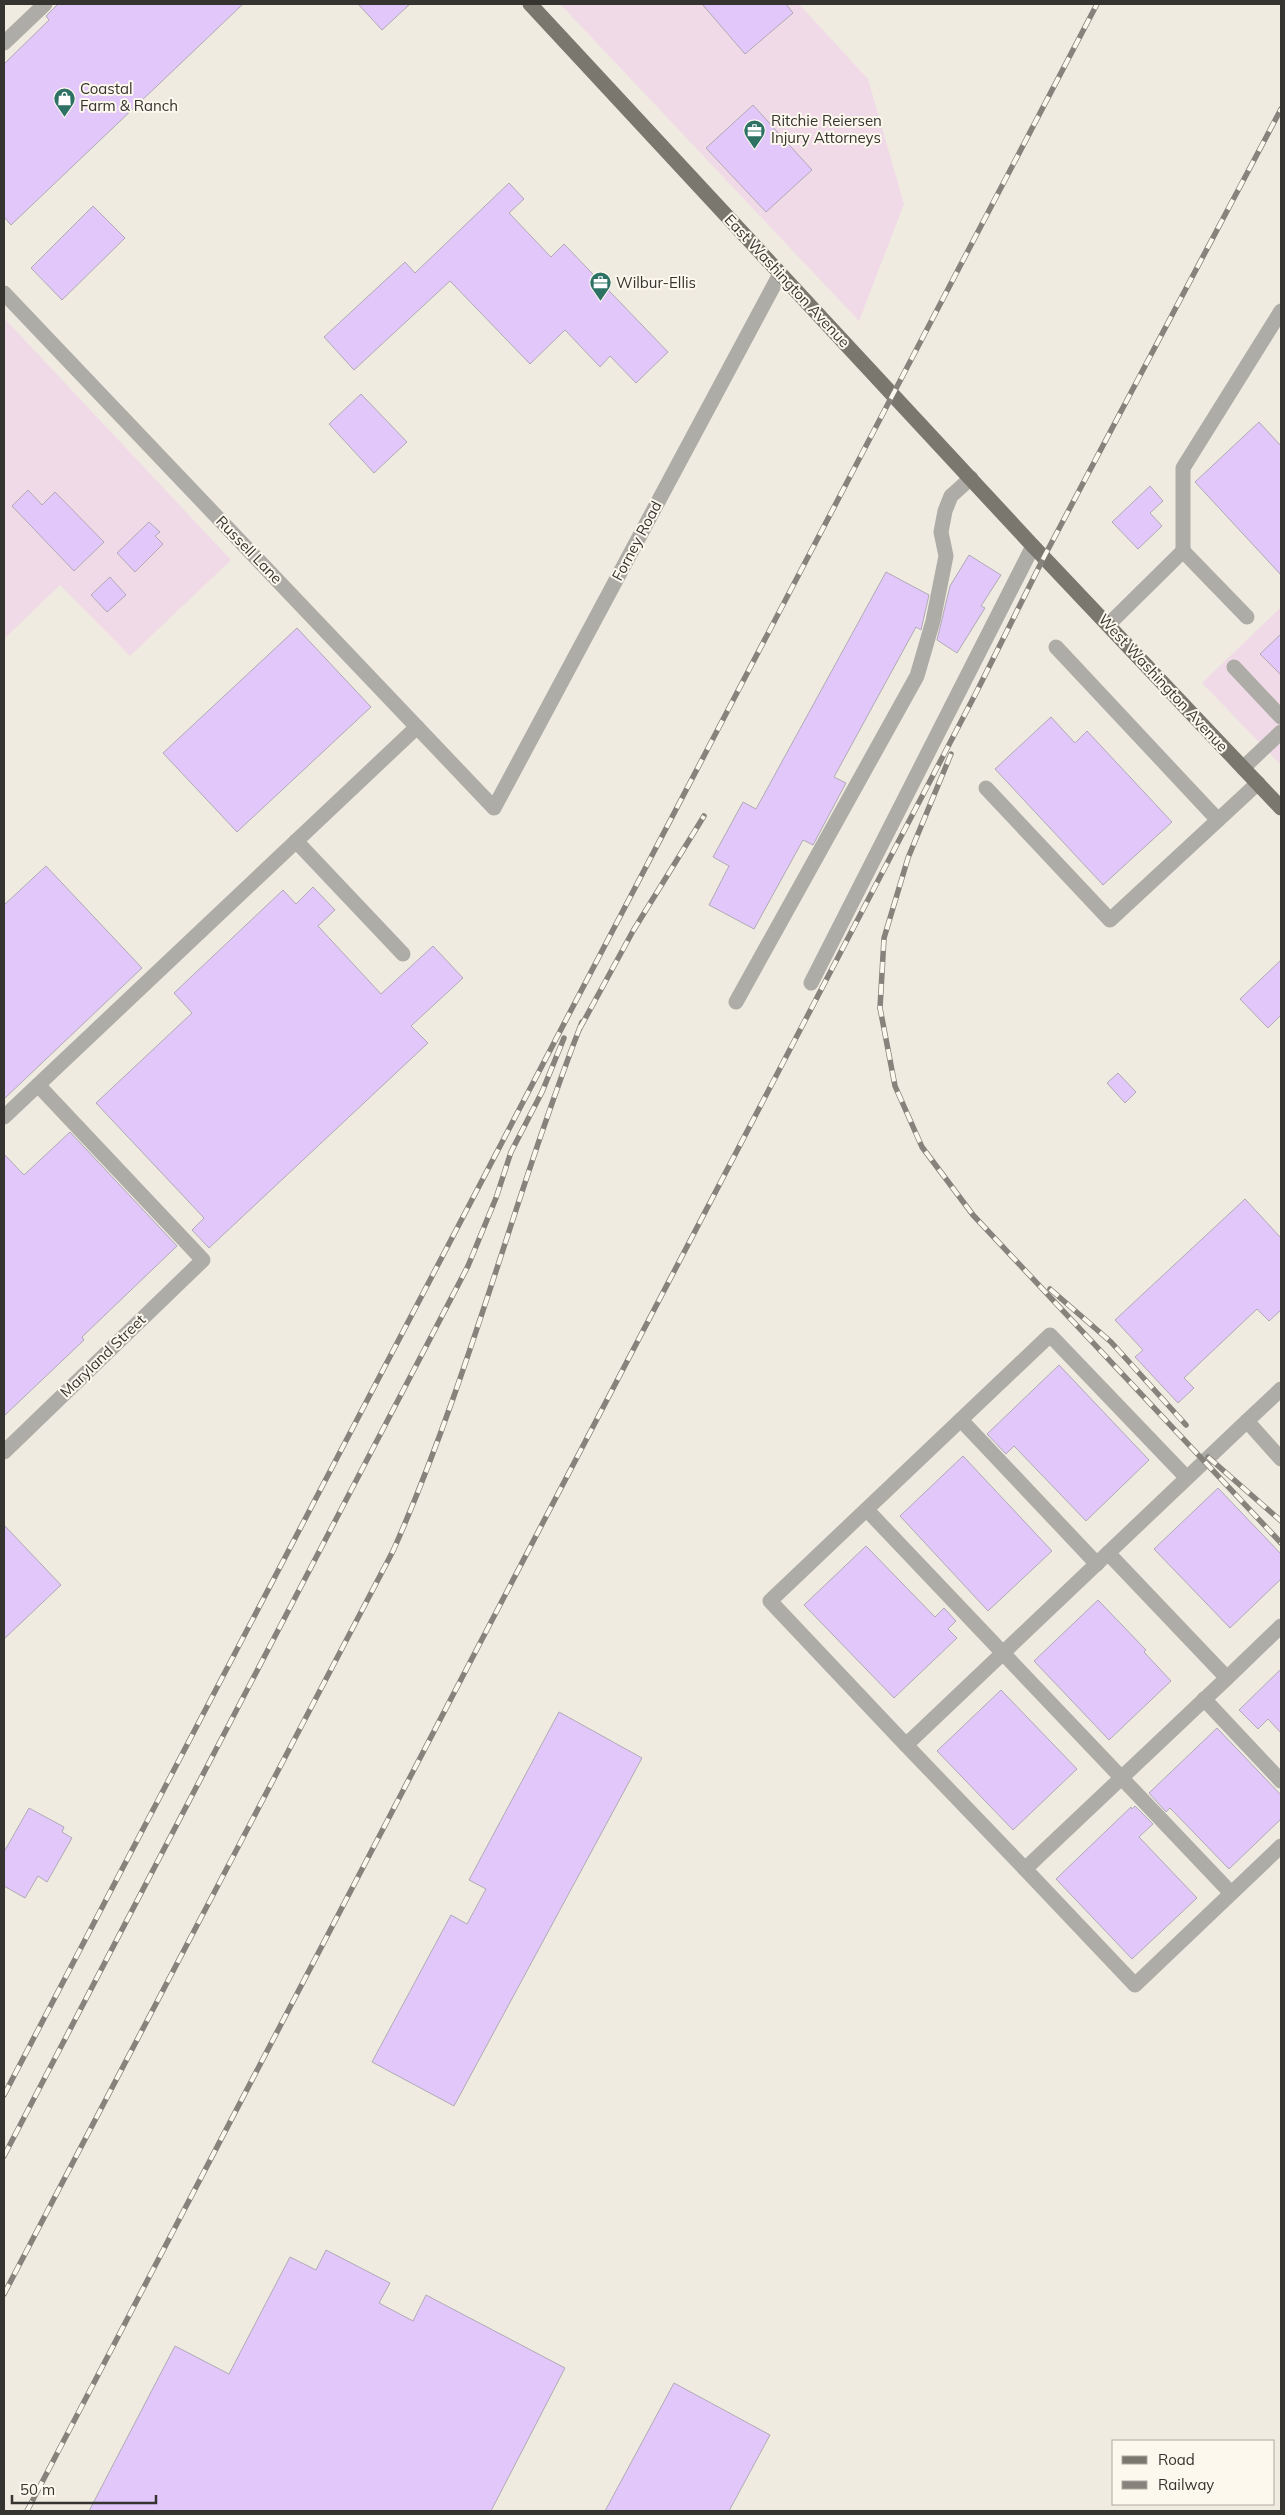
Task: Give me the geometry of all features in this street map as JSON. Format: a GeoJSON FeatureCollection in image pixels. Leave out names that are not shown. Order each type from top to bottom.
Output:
{"type":"FeatureCollection","features":[{"type":"Feature","properties":{"kind":"main road","name":"East Washington Avenue"},"geometry":{"type":"LineString","coordinates":[[530,4],[1044,557]]}},
{"type":"Feature","properties":{"kind":"main road","name":"West Washington Avenue"},"geometry":{"type":"LineString","coordinates":[[1044,557],[1281,808]]}},
{"type":"Feature","properties":{"kind":"street"},"geometry":{"type":"LineString","coordinates":[[4,43],[45,4]]}},
{"type":"Feature","properties":{"kind":"street","name":"Forney Road"},"geometry":{"type":"LineString","coordinates":[[494,808],[780,274]]}},
{"type":"Feature","properties":{"kind":"street","name":"Russell Lane"},"geometry":{"type":"LineString","coordinates":[[4,293],[494,808]]}},
{"type":"Feature","properties":{"kind":"street"},"geometry":{"type":"LineString","coordinates":[[1247,617],[1183,551],[1183,468],[1281,311]]}},
{"type":"Feature","properties":{"kind":"street"},"geometry":{"type":"LineString","coordinates":[[736,1002],[917,676],[933,621],[946,556],[940,532],[945,511],[951,496],[971,478]]}},
{"type":"Feature","properties":{"kind":"street"},"geometry":{"type":"LineString","coordinates":[[811,983],[1033,546]]}},
{"type":"Feature","properties":{"kind":"street"},"geometry":{"type":"LineString","coordinates":[[1108,625],[1183,551]]}},
{"type":"Feature","properties":{"kind":"street"},"geometry":{"type":"LineString","coordinates":[[1056,647],[1218,820]]}},
{"type":"Feature","properties":{"kind":"street"},"geometry":{"type":"LineString","coordinates":[[1234,667],[1281,717]]}},
{"type":"Feature","properties":{"kind":"street"},"geometry":{"type":"LineString","coordinates":[[4,1116],[417,726]]}},
{"type":"Feature","properties":{"kind":"street"},"geometry":{"type":"LineString","coordinates":[[1244,768],[1281,732]]}},
{"type":"Feature","properties":{"kind":"street"},"geometry":{"type":"LineString","coordinates":[[986,788],[1110,920],[1258,783]]}},
{"type":"Feature","properties":{"kind":"street"},"geometry":{"type":"LineString","coordinates":[[296,841],[403,954]]}},
{"type":"Feature","properties":{"kind":"street","name":"Maryland Street"},"geometry":{"type":"LineString","coordinates":[[4,1452],[203,1260],[38,1084]]}},
{"type":"Feature","properties":{"kind":"street"},"geometry":{"type":"LineString","coordinates":[[1187,1478],[1050,1335],[770,1601],[1135,1985],[1281,1846]]}},
{"type":"Feature","properties":{"kind":"street"},"geometry":{"type":"LineString","coordinates":[[906,1745],[1281,1389]]}},
{"type":"Feature","properties":{"kind":"street"},"geometry":{"type":"LineString","coordinates":[[961,1420],[1226,1678]]}},
{"type":"Feature","properties":{"kind":"street"},"geometry":{"type":"LineString","coordinates":[[1246,1421],[1281,1459]]}},
{"type":"Feature","properties":{"kind":"street"},"geometry":{"type":"LineString","coordinates":[[866,1510],[1231,1893]]}},
{"type":"Feature","properties":{"kind":"street"},"geometry":{"type":"LineString","coordinates":[[1025,1869],[1281,1626]]}},
{"type":"Feature","properties":{"kind":"street"},"geometry":{"type":"LineString","coordinates":[[1204,1700],[1281,1781]]}},
{"type":"Feature","properties":{"kind":"shaded area"},"geometry":{"type":"Polygon","coordinates":[[[560,4],[799,4],[868,79],[904,204],[859,321],[560,4]]]}},
{"type":"Feature","properties":{"kind":"shaded area"},"geometry":{"type":"Polygon","coordinates":[[[4,318],[231,560],[130,656],[60,585],[4,639],[4,318]]]}},
{"type":"Feature","properties":{"kind":"shaded area"},"geometry":{"type":"Polygon","coordinates":[[[1281,607],[1281,765],[1202,683],[1281,607]]]}},
{"type":"Feature","properties":{"kind":"building","name":"Coastal Farm & Ranch"},"geometry":{"type":"Polygon","coordinates":[[[58,4],[243,4],[11,225],[4,217],[4,64],[49,20],[46,16],[58,4]]]}},
{"type":"Feature","properties":{"kind":"building"},"geometry":{"type":"Polygon","coordinates":[[[358,4],[410,4],[382,30],[358,4]]]}},
{"type":"Feature","properties":{"kind":"building"},"geometry":{"type":"Polygon","coordinates":[[[702,4],[786,4],[793,13],[745,54],[702,4]]]}},
{"type":"Feature","properties":{"kind":"building"},"geometry":{"type":"Polygon","coordinates":[[[753,105],[812,170],[766,212],[706,148],[753,105]]]}},
{"type":"Feature","properties":{"kind":"building"},"geometry":{"type":"Polygon","coordinates":[[[509,183],[524,199],[509,213],[551,257],[564,244],[668,352],[636,383],[610,356],[600,367],[565,330],[530,364],[450,281],[354,370],[324,337],[405,262],[415,273],[509,183]]]}},
{"type":"Feature","properties":{"kind":"building"},"geometry":{"type":"Polygon","coordinates":[[[93,206],[125,238],[62,300],[31,268],[93,206]]]}},
{"type":"Feature","properties":{"kind":"building"},"geometry":{"type":"Polygon","coordinates":[[[361,394],[407,442],[374,473],[329,424],[361,394]]]}},
{"type":"Feature","properties":{"kind":"building"},"geometry":{"type":"Polygon","coordinates":[[[1259,422],[1281,446],[1281,575],[1195,482],[1259,422]]]}},
{"type":"Feature","properties":{"kind":"building"},"geometry":{"type":"Polygon","coordinates":[[[1150,486],[1163,501],[1150,513],[1162,526],[1138,549],[1112,522],[1150,486]]]}},
{"type":"Feature","properties":{"kind":"building"},"geometry":{"type":"Polygon","coordinates":[[[28,490],[42,505],[55,492],[104,542],[74,571],[12,506],[28,490]]]}},
{"type":"Feature","properties":{"kind":"building"},"geometry":{"type":"Polygon","coordinates":[[[149,522],[160,532],[155,536],[163,544],[135,572],[117,553],[149,522]]]}},
{"type":"Feature","properties":{"kind":"building"},"geometry":{"type":"Polygon","coordinates":[[[969,555],[1001,575],[981,606],[985,608],[957,653],[937,640],[950,586],[969,555]]]}},
{"type":"Feature","properties":{"kind":"building"},"geometry":{"type":"Polygon","coordinates":[[[886,572],[929,595],[921,630],[916,627],[834,777],[846,783],[813,845],[803,840],[754,929],[709,905],[729,866],[713,857],[743,802],[756,809],[886,572]]]}},
{"type":"Feature","properties":{"kind":"building"},"geometry":{"type":"Polygon","coordinates":[[[110,577],[126,595],[107,612],[91,595],[110,577]]]}},
{"type":"Feature","properties":{"kind":"building"},"geometry":{"type":"Polygon","coordinates":[[[297,628],[371,707],[237,832],[163,753],[297,628]]]}},
{"type":"Feature","properties":{"kind":"building"},"geometry":{"type":"Polygon","coordinates":[[[1281,634],[1281,675],[1260,654],[1281,634]]]}},
{"type":"Feature","properties":{"kind":"building"},"geometry":{"type":"Polygon","coordinates":[[[1051,717],[1075,743],[1087,731],[1172,822],[1103,885],[995,769],[1051,717]]]}},
{"type":"Feature","properties":{"kind":"building"},"geometry":{"type":"Polygon","coordinates":[[[46,866],[142,968],[4,1099],[4,905],[46,866]]]}},
{"type":"Feature","properties":{"kind":"building"},"geometry":{"type":"Polygon","coordinates":[[[313,887],[335,910],[318,926],[381,994],[433,946],[463,978],[411,1026],[428,1043],[209,1248],[192,1230],[204,1218],[96,1103],[192,1013],[174,993],[283,890],[296,904],[313,887]]]}},
{"type":"Feature","properties":{"kind":"building"},"geometry":{"type":"Polygon","coordinates":[[[1281,960],[1281,1015],[1268,1028],[1240,999],[1281,960]]]}},
{"type":"Feature","properties":{"kind":"building"},"geometry":{"type":"Polygon","coordinates":[[[1118,1073],[1136,1092],[1125,1103],[1107,1083],[1118,1073]]]}},
{"type":"Feature","properties":{"kind":"building"},"geometry":{"type":"Polygon","coordinates":[[[70,1132],[177,1246],[82,1337],[84,1340],[4,1416],[4,1154],[24,1175],[70,1132]]]}},
{"type":"Feature","properties":{"kind":"building"},"geometry":{"type":"Polygon","coordinates":[[[1245,1199],[1281,1238],[1281,1310],[1269,1321],[1257,1309],[1184,1378],[1194,1388],[1178,1403],[1135,1357],[1143,1350],[1115,1320],[1245,1199]]]}},
{"type":"Feature","properties":{"kind":"building"},"geometry":{"type":"Polygon","coordinates":[[[1059,1365],[1149,1460],[1086,1521],[1014,1446],[1006,1454],[987,1434],[1059,1365]]]}},
{"type":"Feature","properties":{"kind":"building"},"geometry":{"type":"Polygon","coordinates":[[[963,1456],[1052,1551],[988,1611],[900,1516],[963,1456]]]}},
{"type":"Feature","properties":{"kind":"building"},"geometry":{"type":"Polygon","coordinates":[[[1218,1488],[1281,1554],[1281,1579],[1230,1628],[1154,1549],[1218,1488]]]}},
{"type":"Feature","properties":{"kind":"building"},"geometry":{"type":"Polygon","coordinates":[[[4,1525],[61,1585],[4,1639],[4,1525]]]}},
{"type":"Feature","properties":{"kind":"building"},"geometry":{"type":"Polygon","coordinates":[[[866,1546],[935,1617],[944,1608],[956,1621],[948,1629],[957,1638],[894,1698],[804,1605],[866,1546]]]}},
{"type":"Feature","properties":{"kind":"building"},"geometry":{"type":"Polygon","coordinates":[[[1098,1600],[1146,1650],[1144,1652],[1171,1681],[1109,1740],[1034,1661],[1098,1600]]]}},
{"type":"Feature","properties":{"kind":"building"},"geometry":{"type":"Polygon","coordinates":[[[1281,1669],[1281,1733],[1268,1719],[1258,1729],[1239,1710],[1281,1669]]]}},
{"type":"Feature","properties":{"kind":"building"},"geometry":{"type":"Polygon","coordinates":[[[1001,1690],[1077,1769],[1013,1830],[937,1751],[1001,1690]]]}},
{"type":"Feature","properties":{"kind":"building"},"geometry":{"type":"Polygon","coordinates":[[[559,1712],[642,1758],[454,2106],[372,2062],[451,1915],[467,1924],[486,1889],[469,1880],[559,1712]]]}},
{"type":"Feature","properties":{"kind":"building"},"geometry":{"type":"Polygon","coordinates":[[[1217,1728],[1281,1795],[1281,1819],[1229,1869],[1170,1808],[1166,1812],[1149,1793],[1217,1728]]]}},
{"type":"Feature","properties":{"kind":"building"},"geometry":{"type":"Polygon","coordinates":[[[1135,1806],[1153,1824],[1139,1837],[1197,1898],[1132,1959],[1056,1879],[1131,1807],[1132,1809],[1135,1806]]]}},
{"type":"Feature","properties":{"kind":"building"},"geometry":{"type":"Polygon","coordinates":[[[29,1808],[64,1827],[62,1832],[72,1838],[47,1882],[38,1876],[25,1898],[4,1886],[4,1852],[29,1808]]]}},
{"type":"Feature","properties":{"kind":"building"},"geometry":{"type":"Polygon","coordinates":[[[326,2250],[390,2283],[379,2303],[413,2321],[426,2295],[565,2368],[491,2511],[89,2511],[175,2346],[229,2374],[290,2257],[316,2270],[326,2250]]]}},
{"type":"Feature","properties":{"kind":"building"},"geometry":{"type":"Polygon","coordinates":[[[674,2383],[770,2435],[729,2511],[605,2511],[674,2383]]]}},
{"type":"Feature","properties":{"kind":"railway"},"geometry":{"type":"LineString","coordinates":[[4,2095],[1097,4]]}},
{"type":"Feature","properties":{"kind":"railway"},"geometry":{"type":"LineString","coordinates":[[27,2511],[977,691],[1044,557],[1281,109]]}},
{"type":"Feature","properties":{"kind":"railway"},"geometry":{"type":"LineString","coordinates":[[951,754],[908,858],[884,938],[880,1008],[895,1086],[922,1147],[973,1215],[1281,1543]]}},
{"type":"Feature","properties":{"kind":"railway"},"geometry":{"type":"LineString","coordinates":[[580,1028],[633,931],[704,816]]}},
{"type":"Feature","properties":{"kind":"railway"},"geometry":{"type":"LineString","coordinates":[[4,2294],[393,1551],[445,1421],[534,1154],[582,1022]]}},
{"type":"Feature","properties":{"kind":"railway"},"geometry":{"type":"LineString","coordinates":[[4,2156],[468,1266],[496,1198],[511,1152],[542,1092],[564,1038]]}},
{"type":"Feature","properties":{"kind":"railway"},"geometry":{"type":"LineString","coordinates":[[1050,1289],[1111,1342],[1186,1425]]}},
{"type":"Feature","properties":{"kind":"railway"},"geometry":{"type":"LineString","coordinates":[[1208,1457],[1281,1521]]}},
{"type":"Feature","properties":{"kind":"place","name":"Coastal Farm & Ranch"},"geometry":{"type":"Point","coordinates":[64,117]}},
{"type":"Feature","properties":{"kind":"place","name":"Ritchie Reiersen Injury Attorneys"},"geometry":{"type":"Point","coordinates":[755,149]}},
{"type":"Feature","properties":{"kind":"place","name":"Wilbur-Ellis"},"geometry":{"type":"Point","coordinates":[600,302]}}]}
